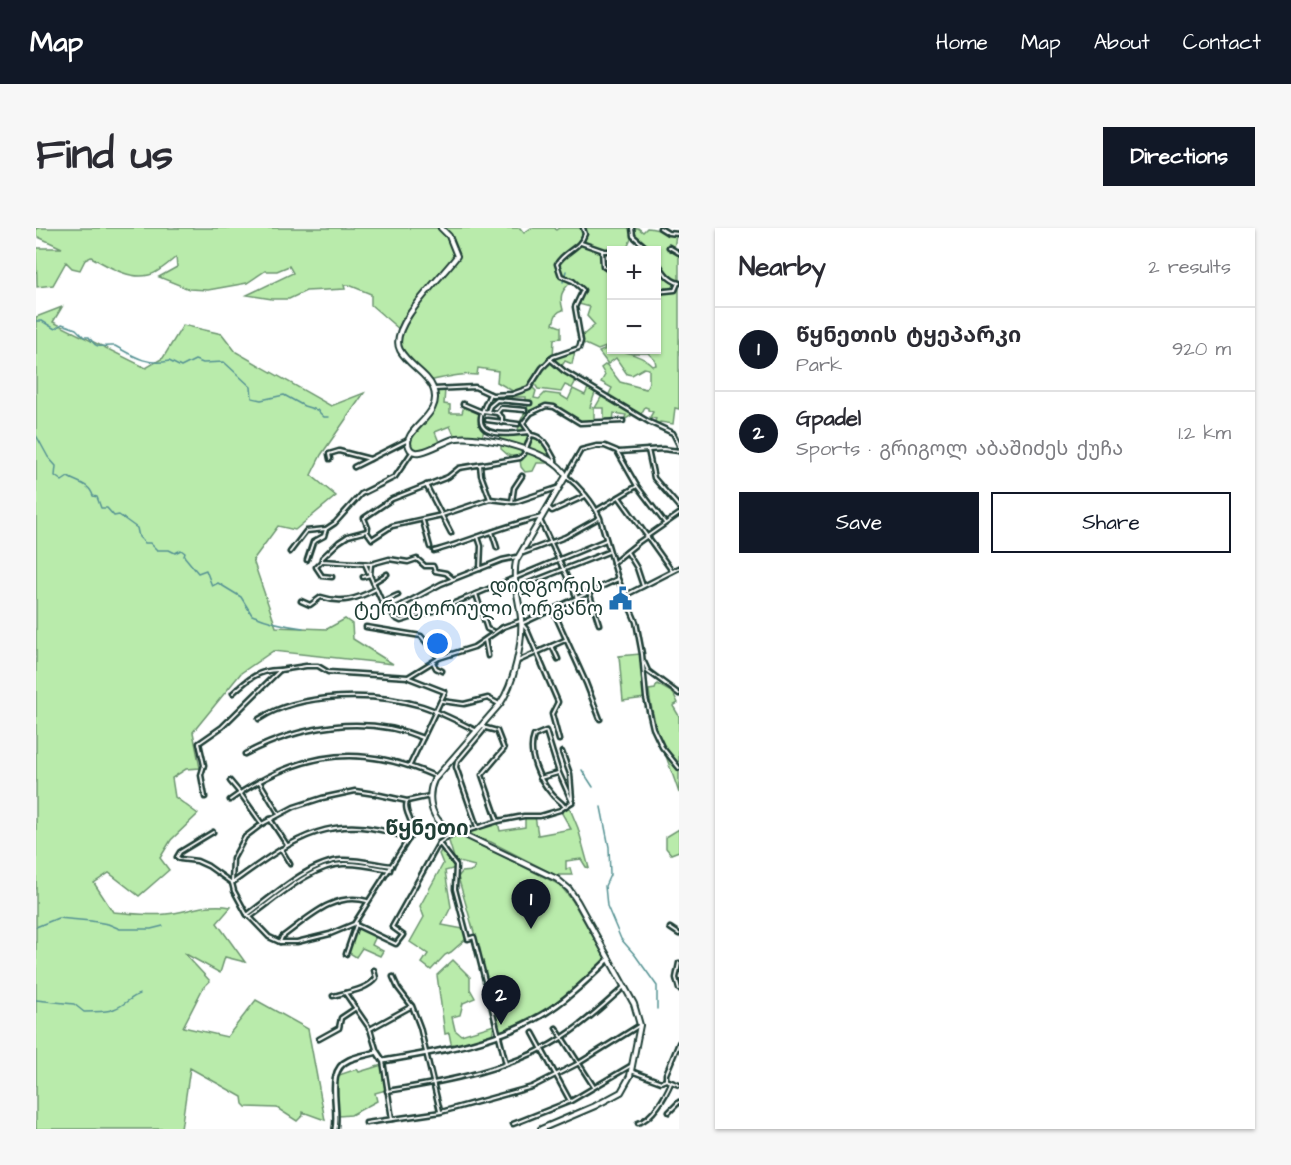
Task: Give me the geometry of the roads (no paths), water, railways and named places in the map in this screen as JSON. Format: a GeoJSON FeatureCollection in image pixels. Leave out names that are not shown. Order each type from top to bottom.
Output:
{"type":"FeatureCollection","features":[{"type":"Feature","properties":{"kind":"main road"},"geometry":{"type":"LineString","coordinates":[[441,228],[449,236],[457,256],[426,291],[400,330],[397,340],[400,351],[434,389],[435,402],[431,413],[408,440],[408,446],[412,452],[422,453],[443,442],[465,437],[478,438],[526,450],[555,463],[567,476],[517,557],[515,577],[522,623],[516,662],[508,691],[483,727],[477,730],[437,777],[431,786],[430,803],[436,819],[442,824],[557,879],[565,885],[577,901],[639,1015],[640,1026],[626,1086],[618,1095],[542,1129]]}},
{"type":"Feature","properties":{"kind":"street"},"geometry":{"type":"LineString","coordinates":[[434,389],[475,387],[490,394],[505,395],[529,388],[550,359],[558,354],[577,349],[580,345],[575,307],[583,290],[573,281],[561,276],[557,264],[563,256],[581,243],[585,234],[583,228]]}},
{"type":"Feature","properties":{"kind":"street"},"geometry":{"type":"LineString","coordinates":[[632,228],[633,236],[644,246]]}},
{"type":"Feature","properties":{"kind":"street"},"geometry":{"type":"LineString","coordinates":[[660,228],[668,233],[679,234]]}},
{"type":"Feature","properties":{"kind":"street"},"geometry":{"type":"LineString","coordinates":[[581,243],[607,250]]}},
{"type":"Feature","properties":{"kind":"street"},"geometry":{"type":"LineString","coordinates":[[669,247],[679,253]]}},
{"type":"Feature","properties":{"kind":"street"},"geometry":{"type":"LineString","coordinates":[[602,250],[603,266],[607,269]]}},
{"type":"Feature","properties":{"kind":"street"},"geometry":{"type":"LineString","coordinates":[[661,267],[672,281],[679,283],[675,290],[661,292]]}},
{"type":"Feature","properties":{"kind":"street"},"geometry":{"type":"LineString","coordinates":[[550,359],[564,371],[649,422],[673,433],[679,445],[679,451],[663,449],[618,452],[605,446],[584,448],[580,450],[567,476],[597,510],[618,579],[636,622],[646,698],[653,728],[662,747],[679,768]]}},
{"type":"Feature","properties":{"kind":"street"},"geometry":{"type":"LineString","coordinates":[[490,394],[481,421],[485,429],[497,434],[539,436],[555,463]]}},
{"type":"Feature","properties":{"kind":"street"},"geometry":{"type":"LineString","coordinates":[[488,411],[497,400],[530,403]]}},
{"type":"Feature","properties":{"kind":"street"},"geometry":{"type":"LineString","coordinates":[[463,404],[497,413],[502,423]]}},
{"type":"Feature","properties":{"kind":"street"},"geometry":{"type":"LineString","coordinates":[[560,487],[515,502],[490,499],[442,515],[392,526],[372,539],[364,519],[392,499],[448,477],[459,468],[517,459],[524,454],[530,434],[524,425],[526,417],[546,406],[554,407],[580,423],[623,421]]}},
{"type":"Feature","properties":{"kind":"street"},"geometry":{"type":"LineString","coordinates":[[497,413],[501,408],[525,410]]}},
{"type":"Feature","properties":{"kind":"street"},"geometry":{"type":"LineString","coordinates":[[487,420],[518,424]]}},
{"type":"Feature","properties":{"kind":"street"},"geometry":{"type":"LineString","coordinates":[[354,466],[408,440]]}},
{"type":"Feature","properties":{"kind":"street"},"geometry":{"type":"LineString","coordinates":[[648,450],[654,478],[679,507]]}},
{"type":"Feature","properties":{"kind":"street"},"geometry":{"type":"LineString","coordinates":[[330,459],[329,454],[338,451],[370,459]]}},
{"type":"Feature","properties":{"kind":"street"},"geometry":{"type":"LineString","coordinates":[[290,552],[306,531],[326,529],[339,520],[364,492],[395,477],[412,452]]}},
{"type":"Feature","properties":{"kind":"street"},"geometry":{"type":"LineString","coordinates":[[618,452],[637,486],[665,523]]}},
{"type":"Feature","properties":{"kind":"street"},"geometry":{"type":"LineString","coordinates":[[480,465],[481,475],[490,499]]}},
{"type":"Feature","properties":{"kind":"street"},"geometry":{"type":"LineString","coordinates":[[512,502],[514,488],[522,476]]}},
{"type":"Feature","properties":{"kind":"street"},"geometry":{"type":"LineString","coordinates":[[426,485],[451,533]]}},
{"type":"Feature","properties":{"kind":"street"},"geometry":{"type":"LineString","coordinates":[[597,510],[637,486]]}},
{"type":"Feature","properties":{"kind":"street"},"geometry":{"type":"LineString","coordinates":[[548,507],[552,511],[585,496]]}},
{"type":"Feature","properties":{"kind":"street"},"geometry":{"type":"LineString","coordinates":[[619,497],[672,571]]}},
{"type":"Feature","properties":{"kind":"street"},"geometry":{"type":"LineString","coordinates":[[613,563],[679,514]]}},
{"type":"Feature","properties":{"kind":"street"},"geometry":{"type":"LineString","coordinates":[[434,551],[541,518],[562,570],[577,598]]}},
{"type":"Feature","properties":{"kind":"street"},"geometry":{"type":"LineString","coordinates":[[520,552],[523,553],[565,537],[600,518]]}},
{"type":"Feature","properties":{"kind":"street"},"geometry":{"type":"LineString","coordinates":[[423,519],[430,547]]}},
{"type":"Feature","properties":{"kind":"street"},"geometry":{"type":"LineString","coordinates":[[307,560],[313,542],[324,536],[326,529]]}},
{"type":"Feature","properties":{"kind":"street"},"geometry":{"type":"LineString","coordinates":[[332,577],[322,576],[316,567],[322,558],[348,536],[367,531]]}},
{"type":"Feature","properties":{"kind":"street"},"geometry":{"type":"LineString","coordinates":[[493,531],[497,548]]}},
{"type":"Feature","properties":{"kind":"street"},"geometry":{"type":"LineString","coordinates":[[478,537],[481,546],[480,569]]}},
{"type":"Feature","properties":{"kind":"street"},"geometry":{"type":"LineString","coordinates":[[391,611],[397,619],[407,620],[440,609],[606,540]]}},
{"type":"Feature","properties":{"kind":"street"},"geometry":{"type":"LineString","coordinates":[[516,588],[609,551]]}},
{"type":"Feature","properties":{"kind":"street"},"geometry":{"type":"LineString","coordinates":[[627,552],[637,568],[643,586]]}},
{"type":"Feature","properties":{"kind":"street"},"geometry":{"type":"LineString","coordinates":[[365,564],[386,611],[391,611],[453,579],[517,557]]}},
{"type":"Feature","properties":{"kind":"street"},"geometry":{"type":"LineString","coordinates":[[322,561],[371,564],[389,559],[408,562],[417,559],[425,566],[433,566],[435,571],[446,573],[453,579]]}},
{"type":"Feature","properties":{"kind":"street"},"geometry":{"type":"LineString","coordinates":[[370,575],[371,564]]}},
{"type":"Feature","properties":{"kind":"street"},"geometry":{"type":"LineString","coordinates":[[626,595],[679,568]]}},
{"type":"Feature","properties":{"kind":"street"},"geometry":{"type":"LineString","coordinates":[[373,582],[387,574]]}},
{"type":"Feature","properties":{"kind":"street"},"geometry":{"type":"LineString","coordinates":[[363,577],[370,575]]}},
{"type":"Feature","properties":{"kind":"street"},"geometry":{"type":"LineString","coordinates":[[408,677],[439,658],[474,647],[503,627],[522,623],[618,579]]}},
{"type":"Feature","properties":{"kind":"street"},"geometry":{"type":"LineString","coordinates":[[301,601],[310,605],[323,597],[342,602],[353,600],[376,589]]}},
{"type":"Feature","properties":{"kind":"street"},"geometry":{"type":"LineString","coordinates":[[589,592],[599,624]]}},
{"type":"Feature","properties":{"kind":"street"},"geometry":{"type":"LineString","coordinates":[[476,593],[487,629],[492,631]]}},
{"type":"Feature","properties":{"kind":"street"},"geometry":{"type":"LineString","coordinates":[[382,602],[398,595]]}},
{"type":"Feature","properties":{"kind":"street"},"geometry":{"type":"LineString","coordinates":[[553,610],[600,719]]}},
{"type":"Feature","properties":{"kind":"street"},"geometry":{"type":"LineString","coordinates":[[522,623],[558,700],[552,714],[559,740]]}},
{"type":"Feature","properties":{"kind":"street"},"geometry":{"type":"LineString","coordinates":[[366,627],[421,636],[439,658]]}},
{"type":"Feature","properties":{"kind":"street"},"geometry":{"type":"LineString","coordinates":[[516,662],[566,639]]}},
{"type":"Feature","properties":{"kind":"street"},"geometry":{"type":"LineString","coordinates":[[485,640],[488,656]]}},
{"type":"Feature","properties":{"kind":"street"},"geometry":{"type":"LineString","coordinates":[[552,646],[558,659]]}},
{"type":"Feature","properties":{"kind":"street"},"geometry":{"type":"LineString","coordinates":[[642,654],[648,671],[679,694]]}},
{"type":"Feature","properties":{"kind":"street"},"geometry":{"type":"LineString","coordinates":[[433,662],[436,668],[442,671]]}},
{"type":"Feature","properties":{"kind":"street"},"geometry":{"type":"LineString","coordinates":[[233,693],[248,679],[266,670],[306,666],[318,666],[328,672],[408,677],[444,690],[442,701],[410,765]]}},
{"type":"Feature","properties":{"kind":"street"},"geometry":{"type":"LineString","coordinates":[[205,798],[201,775],[204,765],[199,743],[222,727],[280,670]]}},
{"type":"Feature","properties":{"kind":"street"},"geometry":{"type":"LineString","coordinates":[[259,719],[286,706],[329,698],[390,699],[423,707],[477,730]]}},
{"type":"Feature","properties":{"kind":"street"},"geometry":{"type":"LineString","coordinates":[[442,701],[464,704],[488,698],[500,704]]}},
{"type":"Feature","properties":{"kind":"street"},"geometry":{"type":"LineString","coordinates":[[245,754],[266,743],[293,734],[332,727],[384,728],[423,738]]}},
{"type":"Feature","properties":{"kind":"street"},"geometry":{"type":"LineString","coordinates":[[477,827],[456,767],[457,762],[483,727],[497,731],[504,749],[482,775],[498,821]]}},
{"type":"Feature","properties":{"kind":"street"},"geometry":{"type":"LineString","coordinates":[[564,806],[540,778],[532,754],[532,738],[540,733],[546,731],[559,773],[572,802]]}},
{"type":"Feature","properties":{"kind":"street"},"geometry":{"type":"LineString","coordinates":[[562,752],[570,774],[572,802]]}},
{"type":"Feature","properties":{"kind":"street"},"geometry":{"type":"LineString","coordinates":[[230,800],[259,781],[285,768],[327,757],[368,757],[391,760],[410,765],[437,777]]}},
{"type":"Feature","properties":{"kind":"street"},"geometry":{"type":"LineString","coordinates":[[540,778],[559,773]]}},
{"type":"Feature","properties":{"kind":"street"},"geometry":{"type":"LineString","coordinates":[[230,781],[262,824]]}},
{"type":"Feature","properties":{"kind":"street"},"geometry":{"type":"LineString","coordinates":[[259,781],[279,814]]}},
{"type":"Feature","properties":{"kind":"street"},"geometry":{"type":"LineString","coordinates":[[356,923],[307,941],[280,942],[269,938],[248,916],[238,901],[232,883],[233,859],[239,844],[244,837],[279,814],[322,798],[355,792],[407,801],[430,796]]}},
{"type":"Feature","properties":{"kind":"street"},"geometry":{"type":"LineString","coordinates":[[346,954],[356,923],[409,839],[414,827],[405,807],[407,801]]}},
{"type":"Feature","properties":{"kind":"street"},"geometry":{"type":"LineString","coordinates":[[356,923],[396,944],[403,935],[392,927],[439,843],[459,832],[498,821],[524,816],[540,816],[560,810],[572,802]]}},
{"type":"Feature","properties":{"kind":"street"},"geometry":{"type":"LineString","coordinates":[[270,819],[287,845]]}},
{"type":"Feature","properties":{"kind":"street"},"geometry":{"type":"LineString","coordinates":[[232,883],[287,845],[324,830],[353,826],[409,839]]}},
{"type":"Feature","properties":{"kind":"street"},"geometry":{"type":"LineString","coordinates":[[213,832],[180,852],[177,857],[180,860],[197,861],[208,866],[232,883]]}},
{"type":"Feature","properties":{"kind":"street"},"geometry":{"type":"LineString","coordinates":[[439,843],[456,865],[457,898],[468,939],[474,937],[506,1064]]}},
{"type":"Feature","properties":{"kind":"street"},"geometry":{"type":"LineString","coordinates":[[281,849],[290,864]]}},
{"type":"Feature","properties":{"kind":"street"},"geometry":{"type":"LineString","coordinates":[[248,916],[329,862],[341,860],[391,868]]}},
{"type":"Feature","properties":{"kind":"street"},"geometry":{"type":"LineString","coordinates":[[280,942],[282,937],[329,904],[349,898],[368,901]]}},
{"type":"Feature","properties":{"kind":"street"},"geometry":{"type":"LineString","coordinates":[[670,928],[679,934]]}},
{"type":"Feature","properties":{"kind":"street"},"geometry":{"type":"LineString","coordinates":[[383,1061],[427,1054],[525,1024],[549,1011],[573,993],[609,959]]}},
{"type":"Feature","properties":{"kind":"street"},"geometry":{"type":"LineString","coordinates":[[679,963],[676,978],[679,989]]}},
{"type":"Feature","properties":{"kind":"street"},"geometry":{"type":"LineString","coordinates":[[333,996],[372,982],[375,978],[374,970]]}},
{"type":"Feature","properties":{"kind":"street"},"geometry":{"type":"LineString","coordinates":[[393,977],[398,988],[412,1006],[427,1054],[441,1112]]}},
{"type":"Feature","properties":{"kind":"street"},"geometry":{"type":"LineString","coordinates":[[387,1091],[433,1083],[506,1064],[543,1049],[563,1037],[624,987]]}},
{"type":"Feature","properties":{"kind":"street"},"geometry":{"type":"LineString","coordinates":[[345,993],[370,1029],[376,1052],[383,1061],[392,1119]]}},
{"type":"Feature","properties":{"kind":"street"},"geometry":{"type":"LineString","coordinates":[[370,1029],[412,1006]]}},
{"type":"Feature","properties":{"kind":"street"},"geometry":{"type":"LineString","coordinates":[[319,1039],[339,1028],[340,1020],[356,1008]]}},
{"type":"Feature","properties":{"kind":"street"},"geometry":{"type":"LineString","coordinates":[[366,1123],[441,1112],[532,1087],[579,1063],[640,1026]]}},
{"type":"Feature","properties":{"kind":"street"},"geometry":{"type":"LineString","coordinates":[[556,1028],[594,1087]]}},
{"type":"Feature","properties":{"kind":"street"},"geometry":{"type":"LineString","coordinates":[[533,1033],[571,1101]]}},
{"type":"Feature","properties":{"kind":"street"},"geometry":{"type":"LineString","coordinates":[[666,1080],[666,1074],[679,1043]]}},
{"type":"Feature","properties":{"kind":"street"},"geometry":{"type":"LineString","coordinates":[[335,1129],[338,1119],[335,1083],[338,1068],[348,1060],[376,1052]]}},
{"type":"Feature","properties":{"kind":"street"},"geometry":{"type":"LineString","coordinates":[[513,1124],[571,1101],[632,1068],[661,1082],[666,1080],[679,1085]]}},
{"type":"Feature","properties":{"kind":"street"},"geometry":{"type":"LineString","coordinates":[[638,1124],[645,1121],[663,1101],[671,1083]]}},
{"type":"Feature","properties":{"kind":"street"},"geometry":{"type":"LineString","coordinates":[[669,1112],[679,1102]]}},
{"type":"Feature","properties":{"kind":"waterway"},"geometry":{"type":"LineString","coordinates":[[563,282],[566,271]]}},
{"type":"Feature","properties":{"kind":"waterway"},"geometry":{"type":"LineString","coordinates":[[36,321],[42,321],[55,329],[62,324],[76,329],[84,337],[89,337],[97,346],[115,346],[147,361],[169,361],[181,367],[195,360],[203,363],[224,362],[251,387],[252,398],[261,400],[284,395],[317,410],[324,417],[329,417]]}},
{"type":"Feature","properties":{"kind":"waterway"},"geometry":{"type":"LineString","coordinates":[[36,435],[48,457],[56,466],[55,476],[62,481],[68,477],[86,486],[93,496],[97,497],[101,508],[107,508],[114,516],[119,515],[137,528],[139,537],[145,543],[150,543],[157,550],[169,550],[175,553],[181,550],[198,573],[206,570],[212,586],[218,583],[241,597],[252,615],[303,628]]}},
{"type":"Feature","properties":{"kind":"waterway"},"geometry":{"type":"LineString","coordinates":[[582,770],[593,787]]}},
{"type":"Feature","properties":{"kind":"waterway"},"geometry":{"type":"LineString","coordinates":[[601,807],[609,847],[610,875],[605,886],[607,906],[621,939],[657,986],[657,1009]]}},
{"type":"Feature","properties":{"kind":"waterway"},"geometry":{"type":"LineString","coordinates":[[36,927],[58,918],[108,924],[120,929],[151,929],[163,926]]}},
{"type":"Feature","properties":{"kind":"waterway"},"geometry":{"type":"LineString","coordinates":[[36,1000],[74,1004],[84,1012],[103,1011],[118,1008],[140,994]]}},
{"type":"Feature","properties":{"kind":"place","name":"დიდგორის ტერიტორიული ორგანო"},"geometry":{"type":"Point","coordinates":[621,598]}},
{"type":"Feature","properties":{"kind":"place","name":"წყნეთის ტყეპარკი"},"geometry":{"type":"Point","coordinates":[531,929]}},
{"type":"Feature","properties":{"kind":"place","name":"Gpadel"},"geometry":{"type":"Point","coordinates":[501,1025]}},
{"type":"Feature","properties":{"kind":"district","name":"წყნეთი"},"geometry":{"type":"Point","coordinates":[427,828]}}]}
